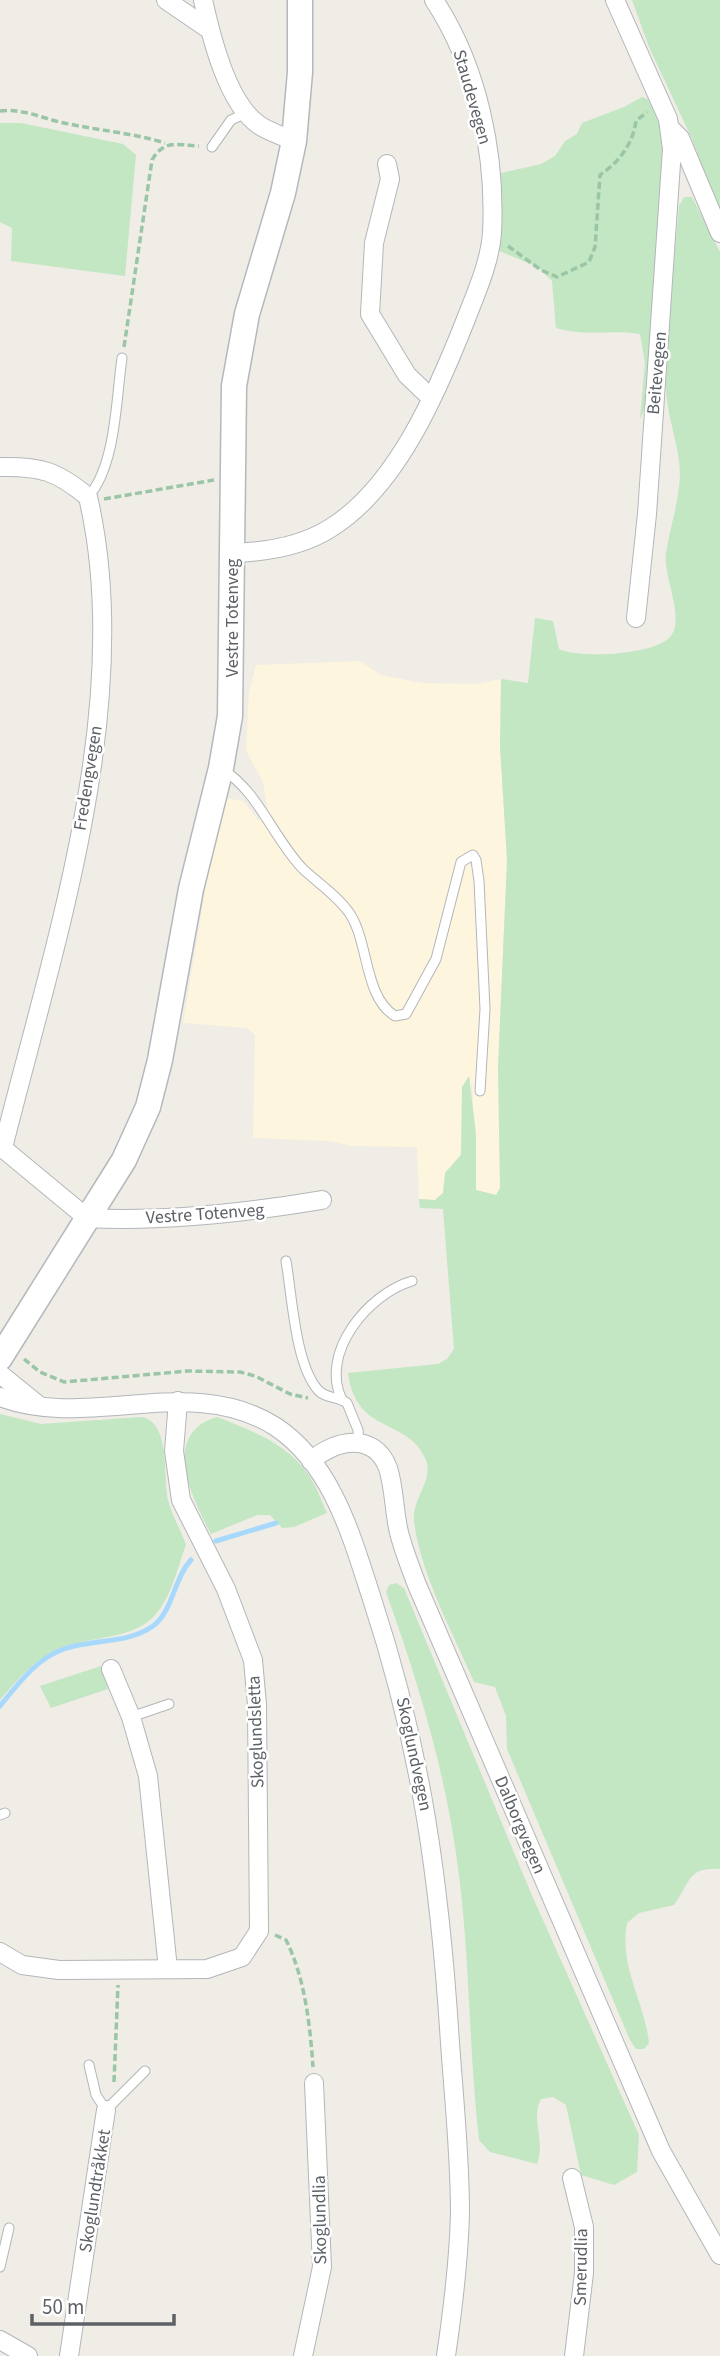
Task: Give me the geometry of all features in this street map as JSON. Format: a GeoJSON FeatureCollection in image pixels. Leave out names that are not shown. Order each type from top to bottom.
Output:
{"type":"FeatureCollection","features":[{"type":"Feature","properties":{"kind":"street"},"geometry":{"type":"LineString","coordinates":[[166,0],[210,30]]}},
{"type":"Feature","properties":{"kind":"street"},"geometry":{"type":"LineString","coordinates":[[203,0],[218,58],[246,113],[259,125],[294,141]]}},
{"type":"Feature","properties":{"kind":"street","name":"Vestre Totenveg"},"geometry":{"type":"LineString","coordinates":[[11,1358],[87,1218],[124,1160],[148,1107],[160,1060],[191,889],[221,768],[230,716],[232,477],[237,359],[283,192],[294,141],[300,72],[300,0]]}},
{"type":"Feature","properties":{"kind":"street","name":"Staudevegen"},"geometry":{"type":"LineString","coordinates":[[232,553],[274,550],[294,545],[338,523],[361,503],[393,465],[431,398],[479,285],[492,237],[491,176],[480,112],[460,49],[434,0]]}},
{"type":"Feature","properties":{"kind":"street","name":"Beitevegen"},"geometry":{"type":"LineString","coordinates":[[615,0],[670,128],[669,205],[647,514],[636,618]]}},
{"type":"Feature","properties":{"kind":"street","name":"Beitevegen"},"geometry":{"type":"LineString","coordinates":[[670,128],[680,138],[720,233]]}},
{"type":"Feature","properties":{"kind":"street"},"geometry":{"type":"LineString","coordinates":[[387,164],[390,178],[374,243],[370,314],[407,375],[431,398]]}},
{"type":"Feature","properties":{"kind":"street"},"geometry":{"type":"LineString","coordinates":[[0,467],[33,467],[64,477],[88,497]]}},
{"type":"Feature","properties":{"kind":"street","name":"Fredengvegen"},"geometry":{"type":"LineString","coordinates":[[87,1218],[2,1147],[83,819],[104,673],[100,570],[88,497]]}},
{"type":"Feature","properties":{"kind":"street","name":"Vestre Totenveg"},"geometry":{"type":"LineString","coordinates":[[87,1218],[190,1216],[270,1209],[322,1200]]}},
{"type":"Feature","properties":{"kind":"street"},"geometry":{"type":"LineString","coordinates":[[0,1374],[37,1404]]}},
{"type":"Feature","properties":{"kind":"street","name":"Skoglundvegen"},"geometry":{"type":"LineString","coordinates":[[0,1397],[18,1404],[71,1408],[178,1401],[215,1403],[244,1410],[284,1434],[311,1461],[328,1484],[351,1538],[384,1634],[409,1721],[430,1830],[444,1940],[458,2162],[456,2283],[446,2356]]}},
{"type":"Feature","properties":{"kind":"street","name":"Skoglundsletta"},"geometry":{"type":"LineString","coordinates":[[178,1401],[174,1451],[181,1500],[226,1588],[253,1660],[257,1705],[259,1931]]}},
{"type":"Feature","properties":{"kind":"street"},"geometry":{"type":"LineString","coordinates":[[311,1461],[330,1445],[359,1443]]}},
{"type":"Feature","properties":{"kind":"street","name":"Dalborgvegen"},"geometry":{"type":"LineString","coordinates":[[359,1443],[377,1454],[386,1464],[398,1529],[417,1585],[661,2151],[720,2255]]}},
{"type":"Feature","properties":{"kind":"street"},"geometry":{"type":"LineString","coordinates":[[110,1669],[131,1717],[148,1776],[168,1969]]}},
{"type":"Feature","properties":{"kind":"street"},"geometry":{"type":"LineString","coordinates":[[0,1952],[22,1965],[58,1970],[206,1969],[242,1957],[259,1931]]}},
{"type":"Feature","properties":{"kind":"street","name":"Skoglundlia"},"geometry":{"type":"LineString","coordinates":[[303,2356],[322,2267],[314,2083]]}},
{"type":"Feature","properties":{"kind":"street","name":"Skoglundtråkket"},"geometry":{"type":"LineString","coordinates":[[69,2356],[106,2110]]}},
{"type":"Feature","properties":{"kind":"street","name":"Smerudlia"},"geometry":{"type":"LineString","coordinates":[[572,2178],[584,2239],[584,2273],[574,2356]]}},
{"type":"Feature","properties":{"kind":"street"},"geometry":{"type":"LineString","coordinates":[[0,2340],[28,2356]]}},
{"type":"Feature","properties":{"kind":"lane"},"geometry":{"type":"LineString","coordinates":[[212,146],[231,120],[246,113]]}},
{"type":"Feature","properties":{"kind":"lane"},"geometry":{"type":"LineString","coordinates":[[88,497],[101,483],[107,460],[122,359]]}},
{"type":"Feature","properties":{"kind":"lane"},"geometry":{"type":"LineString","coordinates":[[221,768],[244,785],[286,849],[348,911],[358,929],[378,994],[396,1016],[406,1014],[431,974],[461,862],[472,855],[479,881],[485,1009],[480,1091]]}},
{"type":"Feature","properties":{"kind":"lane"},"geometry":{"type":"LineString","coordinates":[[286,1261],[300,1349],[309,1377],[319,1391],[330,1398],[342,1400]]}},
{"type":"Feature","properties":{"kind":"lane"},"geometry":{"type":"LineString","coordinates":[[359,1443],[353,1415],[336,1386],[336,1369],[355,1326],[370,1304],[395,1286],[412,1281]]}},
{"type":"Feature","properties":{"kind":"lane"},"geometry":{"type":"LineString","coordinates":[[131,1717],[169,1704]]}},
{"type":"Feature","properties":{"kind":"lane"},"geometry":{"type":"LineString","coordinates":[[89,2065],[96,2095],[106,2110],[145,2071]]}},
{"type":"Feature","properties":{"kind":"lane"},"geometry":{"type":"LineString","coordinates":[[0,2267],[9,2228]]}},
{"type":"Feature","properties":{"kind":"path"},"geometry":{"type":"LineString","coordinates":[[492,237],[541,271],[557,277],[589,262],[595,247],[600,174],[615,165],[634,138],[636,121],[660,102]]}},
{"type":"Feature","properties":{"kind":"path"},"geometry":{"type":"LineString","coordinates":[[0,111],[25,111],[66,124],[132,132],[167,144],[212,146]]}},
{"type":"Feature","properties":{"kind":"path"},"geometry":{"type":"LineString","coordinates":[[122,359],[152,160],[159,147],[167,144]]}},
{"type":"Feature","properties":{"kind":"path"},"geometry":{"type":"LineString","coordinates":[[88,497],[108,499],[232,477]]}},
{"type":"Feature","properties":{"kind":"path"},"geometry":{"type":"LineString","coordinates":[[11,1358],[64,1382],[211,1370],[255,1376],[302,1398],[330,1398]]}},
{"type":"Feature","properties":{"kind":"path"},"geometry":{"type":"LineString","coordinates":[[259,1931],[282,1937],[288,1944],[308,2017],[314,2083]]}},
{"type":"Feature","properties":{"kind":"path"},"geometry":{"type":"LineString","coordinates":[[106,2110],[115,2078],[118,1969]]}},
{"type":"Feature","properties":{"kind":"shaded area"},"geometry":{"type":"Polygon","coordinates":[[[360,661],[381,675],[422,683],[477,684],[501,679],[500,746],[507,860],[498,1067],[500,1189],[496,1195],[476,1190],[472,1080],[460,1155],[445,1173],[443,1193],[435,1200],[419,1199],[417,1147],[351,1146],[330,1141],[253,1138],[255,1035],[247,1028],[183,1023],[208,874],[226,798],[243,801],[258,820],[268,814],[263,782],[246,751],[249,692],[256,665],[360,661]]]}},
{"type":"Feature","properties":{"kind":"green space"},"geometry":{"type":"Polygon","coordinates":[[[632,0],[720,0],[720,214],[692,139],[649,47],[632,0]]]}},
{"type":"Feature","properties":{"kind":"green space"},"geometry":{"type":"Polygon","coordinates":[[[642,97],[648,99],[659,120],[663,157],[649,377],[644,411],[640,419],[645,363],[640,334],[578,332],[556,328],[552,281],[538,267],[497,250],[501,173],[541,164],[555,156],[565,141],[577,134],[582,123],[642,97]]]}},
{"type":"Feature","properties":{"kind":"green space"},"geometry":{"type":"Polygon","coordinates":[[[0,123],[21,123],[123,144],[136,155],[125,276],[11,261],[12,228],[0,222],[0,123]]]}},
{"type":"Feature","properties":{"kind":"green space"},"geometry":{"type":"Polygon","coordinates":[[[684,197],[692,197],[720,252],[720,1869],[695,1873],[674,1905],[639,1913],[627,1923],[626,1955],[649,2043],[644,2049],[636,2049],[507,1749],[506,1716],[495,1687],[474,1682],[431,1583],[414,1522],[416,1506],[427,1475],[426,1460],[418,1446],[408,1437],[372,1417],[361,1407],[353,1393],[348,1373],[438,1364],[447,1359],[454,1349],[443,1209],[420,1208],[419,1199],[435,1200],[443,1193],[445,1173],[461,1155],[462,1087],[469,1076],[476,1134],[476,1190],[496,1195],[500,1188],[498,1067],[507,860],[500,746],[501,679],[528,683],[535,618],[553,621],[559,649],[583,654],[617,653],[650,647],[671,636],[675,628],[675,608],[667,574],[666,553],[680,475],[668,408],[666,364],[679,206],[684,197]]]}},
{"type":"Feature","properties":{"kind":"green space"},"geometry":{"type":"Polygon","coordinates":[[[0,1414],[41,1424],[142,1417],[151,1421],[162,1440],[168,1500],[186,1545],[166,1599],[147,1622],[124,1633],[73,1644],[52,1652],[28,1670],[0,1700],[0,1414]]]}},
{"type":"Feature","properties":{"kind":"green space"},"geometry":{"type":"Polygon","coordinates":[[[217,1417],[267,1439],[289,1454],[311,1478],[327,1513],[294,1527],[282,1528],[270,1515],[257,1515],[211,1534],[190,1486],[185,1452],[189,1437],[200,1425],[217,1417]]]}},
{"type":"Feature","properties":{"kind":"green space"},"geometry":{"type":"Polygon","coordinates":[[[396,1583],[404,1588],[530,1891],[639,2135],[637,2172],[614,2185],[581,2175],[566,2105],[553,2097],[541,2099],[538,2107],[540,2147],[537,2164],[490,2152],[479,2140],[463,1908],[454,1838],[430,1731],[386,1592],[389,1585],[396,1583]]]}},
{"type":"Feature","properties":{"kind":"green space"},"geometry":{"type":"Polygon","coordinates":[[[101,1666],[108,1689],[51,1708],[40,1686],[101,1666]]]}},
{"type":"Feature","properties":{"kind":"waterway"},"geometry":{"type":"LineString","coordinates":[[216,1541],[276,1523]]}},
{"type":"Feature","properties":{"kind":"waterway"},"geometry":{"type":"LineString","coordinates":[[0,1706],[29,1673],[54,1653],[75,1646],[121,1639],[153,1626],[165,1612],[185,1567],[191,1560]]}}]}
